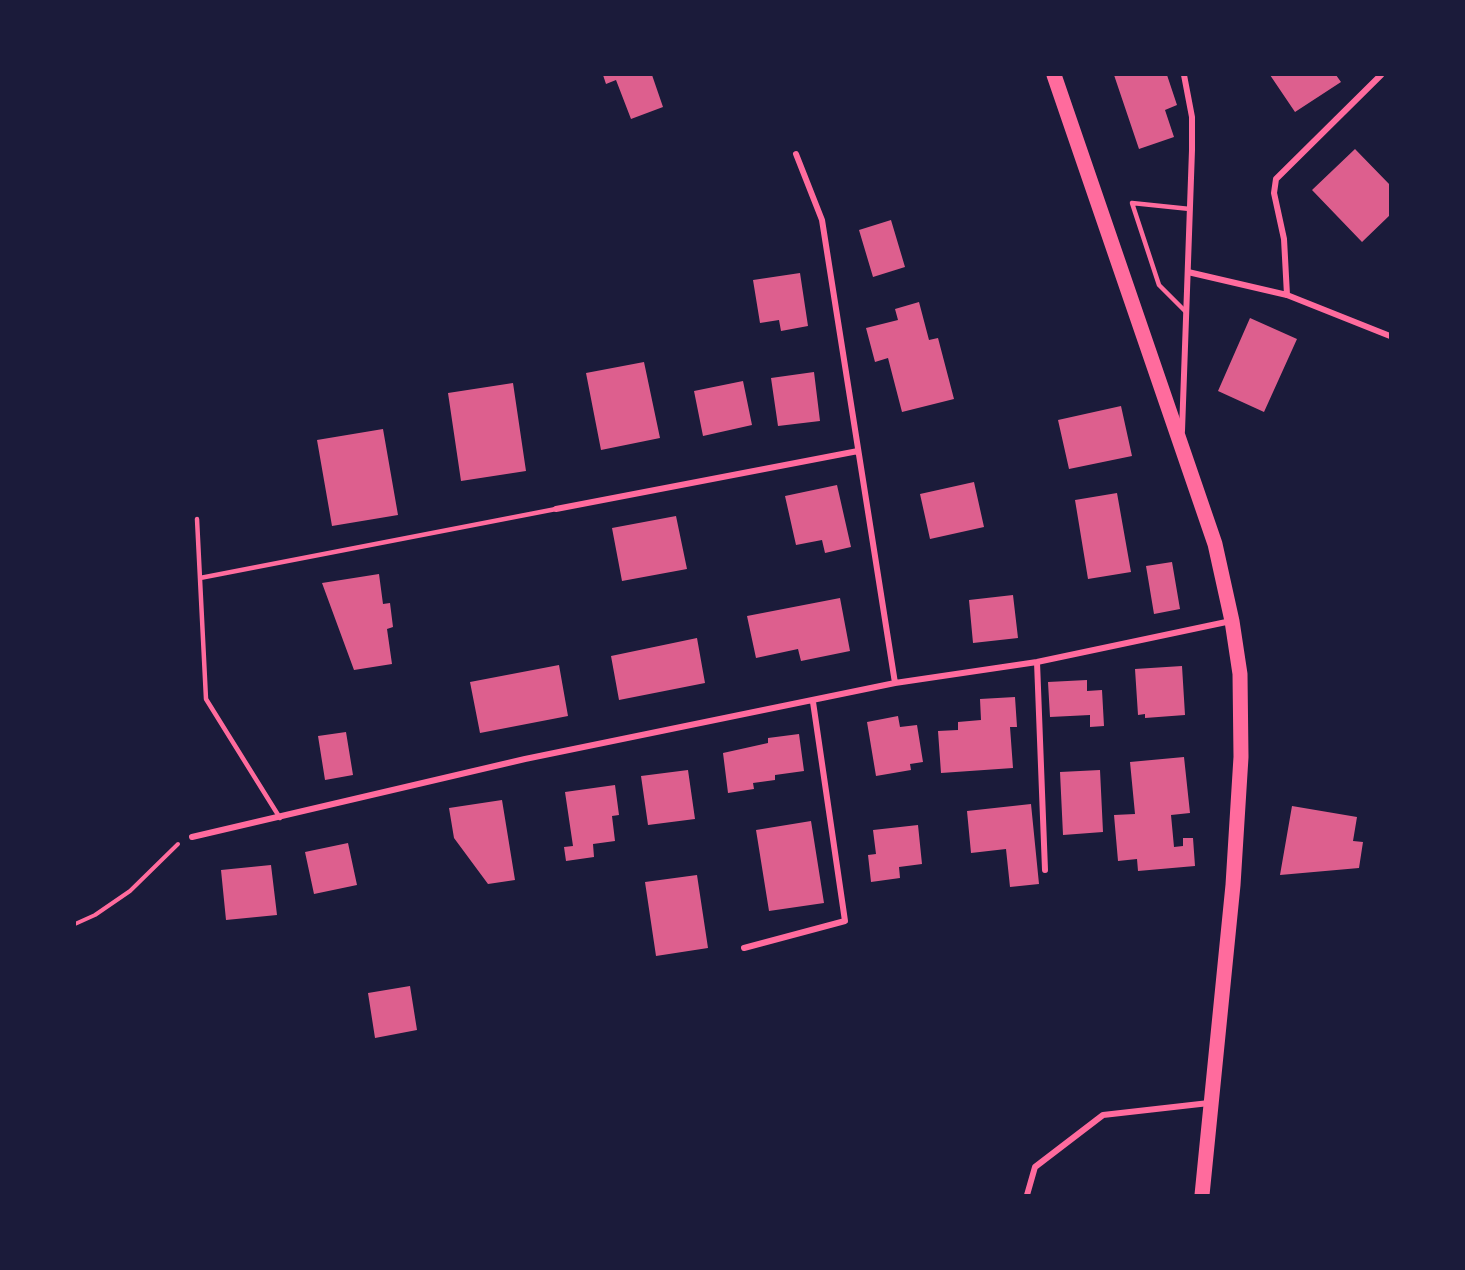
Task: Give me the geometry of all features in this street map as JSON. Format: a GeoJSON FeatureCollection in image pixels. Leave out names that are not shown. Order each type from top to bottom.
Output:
{"type":"FeatureCollection","features":[{"type":"Feature","properties":{"kind":"main road"},"geometry":{"type":"LineString","coordinates":[[1054,75],[1215,544],[1232,621],[1241,700],[1240,801],[1202,1195]]}},
{"type":"Feature","properties":{"kind":"street"},"geometry":{"type":"LineString","coordinates":[[1181,443],[1192,117],[1184,75]]}},
{"type":"Feature","properties":{"kind":"street"},"geometry":{"type":"LineString","coordinates":[[1287,295],[1284,239],[1274,193],[1276,179],[1381,75]]}},
{"type":"Feature","properties":{"kind":"street"},"geometry":{"type":"LineString","coordinates":[[796,153],[822,219],[896,683]]}},
{"type":"Feature","properties":{"kind":"street"},"geometry":{"type":"LineString","coordinates":[[1188,272],[1287,295],[1390,336]]}},
{"type":"Feature","properties":{"kind":"street"},"geometry":{"type":"LineString","coordinates":[[556,509],[858,451]]}},
{"type":"Feature","properties":{"kind":"street"},"geometry":{"type":"LineString","coordinates":[[192,837],[525,759],[813,702],[896,683],[1037,662],[1232,621]]}},
{"type":"Feature","properties":{"kind":"street"},"geometry":{"type":"LineString","coordinates":[[1037,662],[1045,870]]}},
{"type":"Feature","properties":{"kind":"street"},"geometry":{"type":"LineString","coordinates":[[744,948],[845,921],[813,702]]}},
{"type":"Feature","properties":{"kind":"street"},"geometry":{"type":"LineString","coordinates":[[1027,1195],[1035,1167],[1103,1115],[1210,1103]]}},
{"type":"Feature","properties":{"kind":"lane"},"geometry":{"type":"LineString","coordinates":[[1186,312],[1160,285],[1132,203],[1190,209]]}},
{"type":"Feature","properties":{"kind":"lane"},"geometry":{"type":"LineString","coordinates":[[200,578],[556,509]]}},
{"type":"Feature","properties":{"kind":"lane"},"geometry":{"type":"LineString","coordinates":[[197,519],[206,699],[280,818]]}},
{"type":"Feature","properties":{"kind":"path"},"geometry":{"type":"LineString","coordinates":[[75,924],[95,915],[130,891],[173,847],[192,837]]}},
{"type":"Feature","properties":{"kind":"building"},"geometry":{"type":"Polygon","coordinates":[[[603,75],[652,75],[663,107],[631,119],[616,80],[606,84],[603,75]]]}},
{"type":"Feature","properties":{"kind":"building"},"geometry":{"type":"Polygon","coordinates":[[[1114,75],[1167,75],[1177,105],[1165,110],[1174,137],[1139,149],[1114,75]]]}},
{"type":"Feature","properties":{"kind":"building"},"geometry":{"type":"Polygon","coordinates":[[[1270,75],[1336,75],[1341,82],[1295,112],[1270,75]]]}},
{"type":"Feature","properties":{"kind":"building"},"geometry":{"type":"Polygon","coordinates":[[[1355,149],[1390,185],[1390,215],[1362,242],[1312,190],[1355,149]]]}},
{"type":"Feature","properties":{"kind":"building"},"geometry":{"type":"Polygon","coordinates":[[[891,220],[905,267],[873,277],[859,230],[891,220]]]}},
{"type":"Feature","properties":{"kind":"building"},"geometry":{"type":"Polygon","coordinates":[[[800,273],[808,326],[781,331],[779,320],[760,323],[753,280],[800,273]]]}},
{"type":"Feature","properties":{"kind":"building"},"geometry":{"type":"Polygon","coordinates":[[[919,302],[929,340],[938,338],[954,399],[902,412],[888,358],[875,362],[866,328],[898,320],[895,309],[919,302]]]}},
{"type":"Feature","properties":{"kind":"building"},"geometry":{"type":"Polygon","coordinates":[[[1250,318],[1297,339],[1264,412],[1218,391],[1250,318]]]}},
{"type":"Feature","properties":{"kind":"building"},"geometry":{"type":"Polygon","coordinates":[[[644,362],[660,438],[601,450],[586,373],[644,362]]]}},
{"type":"Feature","properties":{"kind":"building"},"geometry":{"type":"Polygon","coordinates":[[[814,372],[820,421],[778,426],[771,378],[814,372]]]}},
{"type":"Feature","properties":{"kind":"building"},"geometry":{"type":"Polygon","coordinates":[[[743,381],[752,425],[703,436],[694,391],[743,381]]]}},
{"type":"Feature","properties":{"kind":"building"},"geometry":{"type":"Polygon","coordinates":[[[513,383],[526,471],[461,481],[448,393],[513,383]]]}},
{"type":"Feature","properties":{"kind":"building"},"geometry":{"type":"Polygon","coordinates":[[[1121,406],[1132,456],[1069,469],[1058,420],[1121,406]]]}},
{"type":"Feature","properties":{"kind":"building"},"geometry":{"type":"Polygon","coordinates":[[[383,429],[398,515],[332,526],[317,440],[383,429]]]}},
{"type":"Feature","properties":{"kind":"building"},"geometry":{"type":"Polygon","coordinates":[[[974,482],[984,527],[930,539],[920,494],[974,482]]]}},
{"type":"Feature","properties":{"kind":"building"},"geometry":{"type":"Polygon","coordinates":[[[837,485],[851,547],[825,553],[822,540],[796,545],[785,496],[837,485]]]}},
{"type":"Feature","properties":{"kind":"building"},"geometry":{"type":"Polygon","coordinates":[[[1117,493],[1131,572],[1088,579],[1075,500],[1117,493]]]}},
{"type":"Feature","properties":{"kind":"building"},"geometry":{"type":"Polygon","coordinates":[[[676,516],[687,569],[622,581],[612,528],[676,516]]]}},
{"type":"Feature","properties":{"kind":"building"},"geometry":{"type":"Polygon","coordinates":[[[1172,562],[1180,609],[1154,614],[1146,566],[1172,562]]]}},
{"type":"Feature","properties":{"kind":"building"},"geometry":{"type":"Polygon","coordinates":[[[379,574],[383,604],[390,603],[393,627],[387,629],[392,664],[354,670],[322,583],[379,574]]]}},
{"type":"Feature","properties":{"kind":"building"},"geometry":{"type":"Polygon","coordinates":[[[1013,595],[1018,638],[973,643],[969,600],[1013,595]]]}},
{"type":"Feature","properties":{"kind":"building"},"geometry":{"type":"Polygon","coordinates":[[[840,598],[850,651],[801,661],[798,649],[756,658],[747,616],[840,598]]]}},
{"type":"Feature","properties":{"kind":"building"},"geometry":{"type":"Polygon","coordinates":[[[697,638],[705,683],[619,700],[611,656],[697,638]]]}},
{"type":"Feature","properties":{"kind":"building"},"geometry":{"type":"Polygon","coordinates":[[[559,665],[568,716],[480,733],[470,682],[559,665]]]}},
{"type":"Feature","properties":{"kind":"building"},"geometry":{"type":"Polygon","coordinates":[[[1182,666],[1185,715],[1145,718],[1145,714],[1138,715],[1135,669],[1182,666]]]}},
{"type":"Feature","properties":{"kind":"building"},"geometry":{"type":"Polygon","coordinates":[[[1087,680],[1087,691],[1102,690],[1104,726],[1090,727],[1090,715],[1050,717],[1048,682],[1087,680]]]}},
{"type":"Feature","properties":{"kind":"building"},"geometry":{"type":"Polygon","coordinates":[[[1015,697],[1017,727],[1010,727],[1013,768],[941,773],[938,731],[958,730],[958,722],[981,720],[980,699],[1015,697]]]}},
{"type":"Feature","properties":{"kind":"building"},"geometry":{"type":"Polygon","coordinates":[[[898,716],[900,727],[917,725],[923,762],[910,764],[911,770],[876,776],[867,722],[898,716]]]}},
{"type":"Feature","properties":{"kind":"building"},"geometry":{"type":"Polygon","coordinates":[[[346,732],[353,775],[325,780],[318,736],[346,732]]]}},
{"type":"Feature","properties":{"kind":"building"},"geometry":{"type":"Polygon","coordinates":[[[799,734],[804,771],[775,775],[775,780],[753,783],[754,789],[728,793],[723,753],[768,743],[768,738],[799,734]]]}},
{"type":"Feature","properties":{"kind":"building"},"geometry":{"type":"Polygon","coordinates":[[[1184,757],[1190,813],[1171,815],[1174,847],[1183,846],[1183,838],[1193,838],[1195,866],[1138,871],[1137,859],[1118,861],[1114,815],[1135,814],[1130,762],[1184,757]]]}},
{"type":"Feature","properties":{"kind":"building"},"geometry":{"type":"Polygon","coordinates":[[[688,770],[695,819],[648,825],[641,776],[688,770]]]}},
{"type":"Feature","properties":{"kind":"building"},"geometry":{"type":"Polygon","coordinates":[[[1100,770],[1103,832],[1063,835],[1060,772],[1100,770]]]}},
{"type":"Feature","properties":{"kind":"building"},"geometry":{"type":"Polygon","coordinates":[[[615,785],[619,815],[612,816],[615,841],[593,844],[594,857],[566,861],[564,847],[573,846],[565,792],[615,785]]]}},
{"type":"Feature","properties":{"kind":"building"},"geometry":{"type":"Polygon","coordinates":[[[502,800],[515,880],[488,884],[454,838],[449,808],[502,800]]]}},
{"type":"Feature","properties":{"kind":"building"},"geometry":{"type":"Polygon","coordinates":[[[1031,804],[1039,884],[1010,887],[1006,849],[971,853],[967,811],[1031,804]]]}},
{"type":"Feature","properties":{"kind":"building"},"geometry":{"type":"Polygon","coordinates":[[[1292,806],[1357,817],[1353,841],[1363,842],[1359,868],[1280,875],[1292,806]]]}},
{"type":"Feature","properties":{"kind":"building"},"geometry":{"type":"Polygon","coordinates":[[[811,821],[824,903],[769,911],[756,830],[811,821]]]}},
{"type":"Feature","properties":{"kind":"building"},"geometry":{"type":"Polygon","coordinates":[[[918,825],[922,864],[899,867],[900,878],[871,882],[868,855],[876,854],[873,830],[918,825]]]}},
{"type":"Feature","properties":{"kind":"building"},"geometry":{"type":"Polygon","coordinates":[[[348,843],[357,885],[314,894],[305,852],[348,843]]]}},
{"type":"Feature","properties":{"kind":"building"},"geometry":{"type":"Polygon","coordinates":[[[271,865],[277,915],[226,920],[221,870],[271,865]]]}},
{"type":"Feature","properties":{"kind":"building"},"geometry":{"type":"Polygon","coordinates":[[[697,875],[708,948],[656,956],[645,882],[697,875]]]}},
{"type":"Feature","properties":{"kind":"building"},"geometry":{"type":"Polygon","coordinates":[[[410,986],[417,1030],[375,1038],[368,993],[410,986]]]}}]}
